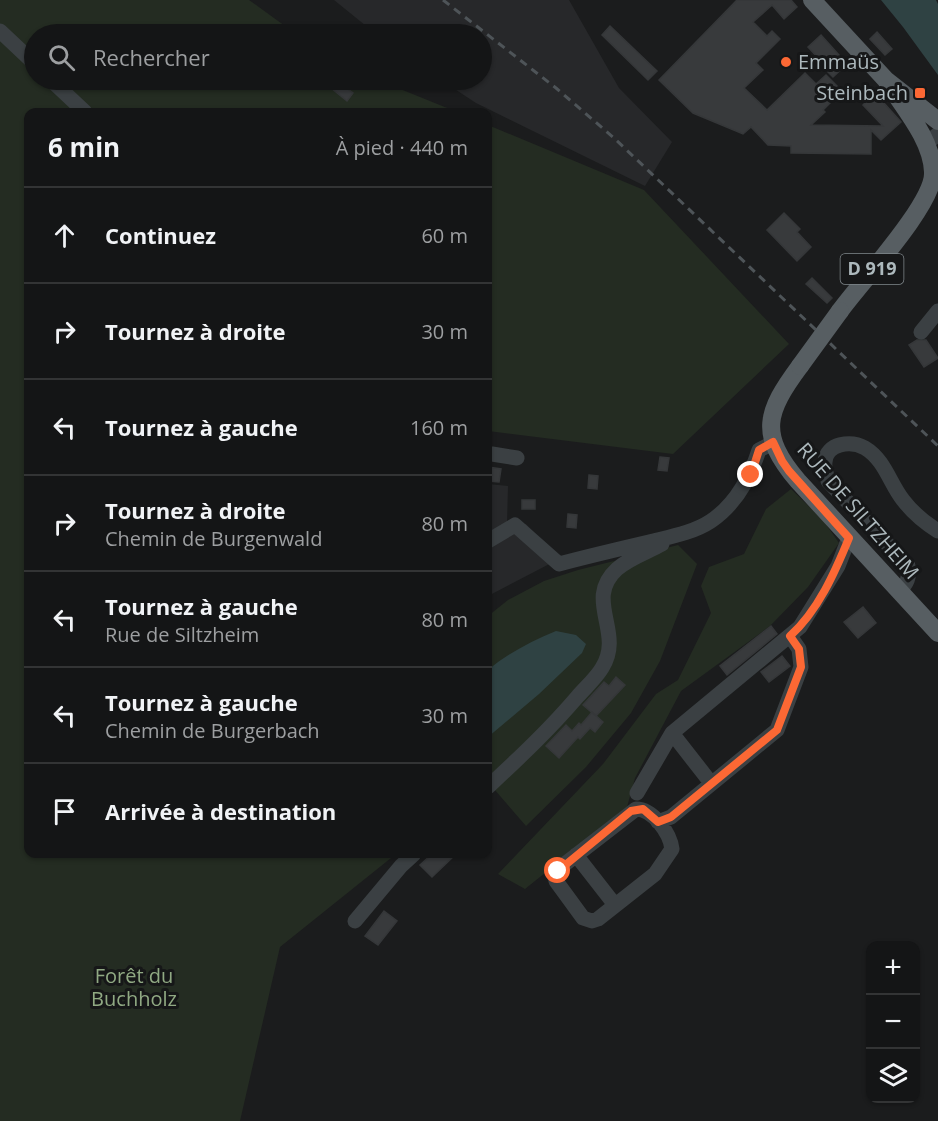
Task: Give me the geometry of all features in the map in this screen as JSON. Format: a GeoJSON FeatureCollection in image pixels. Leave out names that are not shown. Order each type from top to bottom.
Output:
{"type":"FeatureCollection","features":[{"type":"Feature","properties":{"kind":"main road"},"geometry":{"type":"LineString","coordinates":[[812,0],[886,80],[932,139],[936,175]]}},
{"type":"Feature","properties":{"kind":"main road"},"geometry":{"type":"LineString","coordinates":[[886,80],[938,121]]}},
{"type":"Feature","properties":{"kind":"main road","name":"D 919"},"geometry":{"type":"LineString","coordinates":[[773,442],[771,425],[775,402],[840,311],[912,221],[936,175]]}},
{"type":"Feature","properties":{"kind":"main road","name":"D 919"},"geometry":{"type":"LineString","coordinates":[[912,221],[938,201]]}},
{"type":"Feature","properties":{"kind":"main road","name":"RUE DE SILTZHEIM"},"geometry":{"type":"LineString","coordinates":[[773,442],[789,471],[938,633]]}},
{"type":"Feature","properties":{"kind":"street"},"geometry":{"type":"LineString","coordinates":[[0,31],[24,54]]}},
{"type":"Feature","properties":{"kind":"street"},"geometry":{"type":"LineString","coordinates":[[62,90],[81,108]]}},
{"type":"Feature","properties":{"kind":"street"},"geometry":{"type":"LineString","coordinates":[[921,332],[938,311]]}},
{"type":"Feature","properties":{"kind":"street"},"geometry":{"type":"LineString","coordinates":[[492,783],[547,731],[602,668],[610,649],[610,635],[603,610],[608,579],[619,567],[683,533],[710,522],[744,486],[759,450],[773,442]]}},
{"type":"Feature","properties":{"kind":"street"},"geometry":{"type":"LineString","coordinates":[[899,592],[910,575],[908,566],[828,481],[825,463],[827,453],[837,445],[846,444],[866,449],[881,463],[903,500],[926,524],[938,531]]}},
{"type":"Feature","properties":{"kind":"street"},"geometry":{"type":"LineString","coordinates":[[492,454],[517,458]]}},
{"type":"Feature","properties":{"kind":"street"},"geometry":{"type":"LineString","coordinates":[[492,539],[515,525],[559,564],[683,533]]}},
{"type":"Feature","properties":{"kind":"street"},"geometry":{"type":"LineString","coordinates":[[637,793],[672,733],[795,632],[838,566],[849,538]]}},
{"type":"Feature","properties":{"kind":"street"},"geometry":{"type":"LineString","coordinates":[[658,822],[671,817],[777,730],[801,667],[795,632]]}},
{"type":"Feature","properties":{"kind":"street"},"geometry":{"type":"LineString","coordinates":[[672,733],[711,783]]}},
{"type":"Feature","properties":{"kind":"street"},"geometry":{"type":"LineString","coordinates":[[636,809],[643,809],[658,822],[670,839],[672,849],[655,874],[598,919],[592,921],[583,918],[556,881],[555,876],[561,867],[576,855],[636,809]]}},
{"type":"Feature","properties":{"kind":"street"},"geometry":{"type":"LineString","coordinates":[[576,855],[615,906]]}},
{"type":"Feature","properties":{"kind":"street"},"geometry":{"type":"LineString","coordinates":[[355,921],[410,858]]}},
{"type":"Feature","properties":{"kind":"shaded area"},"geometry":{"type":"Polygon","coordinates":[[[334,0],[569,0],[619,88],[672,142],[645,186],[492,111],[492,108],[476,103],[456,90],[492,90],[492,24],[364,24],[334,0]]]}},
{"type":"Feature","properties":{"kind":"shaded area"},"geometry":{"type":"Polygon","coordinates":[[[881,0],[936,0],[938,4],[938,75],[903,27],[881,0]]]}},
{"type":"Feature","properties":{"kind":"shaded area"},"geometry":{"type":"Polygon","coordinates":[[[492,484],[508,486],[507,524],[526,524],[559,559],[492,594],[492,484]]]}},
{"type":"Feature","properties":{"kind":"shaded area"},"geometry":{"type":"Polygon","coordinates":[[[556,631],[576,635],[586,644],[582,653],[539,694],[492,734],[492,667],[538,639],[556,631]]]}},
{"type":"Feature","properties":{"kind":"green space","name":"Forêt du Buchholz"},"geometry":{"type":"Polygon","coordinates":[[[0,0],[249,0],[282,24],[24,24],[24,90],[403,90],[447,108],[24,108],[24,858],[391,858],[280,947],[240,1121],[0,1121],[0,0]]]}},
{"type":"Feature","properties":{"kind":"green space"},"geometry":{"type":"Polygon","coordinates":[[[492,127],[644,190],[789,344],[673,454],[492,431],[492,127]]]}},
{"type":"Feature","properties":{"kind":"green space"},"geometry":{"type":"Polygon","coordinates":[[[791,489],[823,520],[839,543],[808,587],[770,626],[681,691],[635,778],[627,807],[525,889],[498,874],[603,764],[656,694],[678,680],[711,613],[701,586],[709,567],[744,554],[766,509],[791,489]]]}},
{"type":"Feature","properties":{"kind":"green space"},"geometry":{"type":"Polygon","coordinates":[[[678,545],[697,564],[660,661],[631,713],[586,767],[526,826],[492,787],[492,613],[508,600],[544,581],[578,570],[678,545]]]}},
{"type":"Feature","properties":{"kind":"building"},"geometry":{"type":"Polygon","coordinates":[[[737,0],[791,0],[797,7],[784,19],[772,5],[753,22],[767,36],[772,31],[780,39],[756,63],[763,70],[744,88],[767,110],[805,73],[816,84],[826,75],[842,91],[811,125],[883,126],[863,105],[875,93],[901,122],[881,140],[871,130],[871,154],[791,153],[791,146],[768,145],[751,127],[743,134],[693,113],[659,80],[737,0]]]}},
{"type":"Feature","properties":{"kind":"building"},"geometry":{"type":"Polygon","coordinates":[[[610,26],[657,71],[648,80],[602,35],[610,26]]]}},
{"type":"Feature","properties":{"kind":"building"},"geometry":{"type":"Polygon","coordinates":[[[877,32],[892,49],[885,55],[870,39],[877,32]]]}},
{"type":"Feature","properties":{"kind":"building"},"geometry":{"type":"Polygon","coordinates":[[[821,35],[847,64],[833,77],[808,47],[821,35]]]}},
{"type":"Feature","properties":{"kind":"building"},"geometry":{"type":"Polygon","coordinates":[[[333,90],[349,90],[353,93],[347,101],[333,90]]]}},
{"type":"Feature","properties":{"kind":"building"},"geometry":{"type":"Polygon","coordinates":[[[784,213],[800,229],[797,232],[811,247],[797,261],[767,230],[784,213]]]}},
{"type":"Feature","properties":{"kind":"building"},"geometry":{"type":"Polygon","coordinates":[[[812,278],[832,298],[827,303],[806,284],[812,278]]]}},
{"type":"Feature","properties":{"kind":"building"},"geometry":{"type":"Polygon","coordinates":[[[917,340],[926,340],[938,358],[924,367],[909,345],[917,340]]]}},
{"type":"Feature","properties":{"kind":"building"},"geometry":{"type":"Polygon","coordinates":[[[660,457],[669,458],[667,471],[658,470],[660,457]]]}},
{"type":"Feature","properties":{"kind":"building"},"geometry":{"type":"Polygon","coordinates":[[[492,468],[501,469],[499,482],[492,481],[492,468]]]}},
{"type":"Feature","properties":{"kind":"building"},"geometry":{"type":"Polygon","coordinates":[[[589,475],[598,476],[597,489],[588,488],[589,475]]]}},
{"type":"Feature","properties":{"kind":"building"},"geometry":{"type":"Polygon","coordinates":[[[522,500],[535,500],[535,509],[522,509],[522,500]]]}},
{"type":"Feature","properties":{"kind":"building"},"geometry":{"type":"Polygon","coordinates":[[[568,514],[577,515],[576,528],[567,527],[568,514]]]}},
{"type":"Feature","properties":{"kind":"building"},"geometry":{"type":"Polygon","coordinates":[[[863,607],[876,623],[858,638],[844,622],[863,607]]]}},
{"type":"Feature","properties":{"kind":"building"},"geometry":{"type":"Polygon","coordinates":[[[771,626],[777,634],[727,675],[720,666],[771,626]]]}},
{"type":"Feature","properties":{"kind":"building"},"geometry":{"type":"Polygon","coordinates":[[[782,656],[790,666],[769,682],[761,672],[782,656]]]}},
{"type":"Feature","properties":{"kind":"building"},"geometry":{"type":"Polygon","coordinates":[[[616,677],[625,685],[596,716],[583,705],[604,682],[609,686],[616,677]]]}},
{"type":"Feature","properties":{"kind":"building"},"geometry":{"type":"Polygon","coordinates":[[[592,712],[603,722],[595,732],[590,728],[580,739],[578,737],[559,758],[546,746],[566,725],[572,731],[579,723],[581,725],[592,712]]]}},
{"type":"Feature","properties":{"kind":"building"},"geometry":{"type":"Polygon","coordinates":[[[428,858],[452,858],[432,877],[420,865],[428,858]]]}},
{"type":"Feature","properties":{"kind":"building"},"geometry":{"type":"Polygon","coordinates":[[[384,911],[397,921],[378,945],[365,936],[384,911]]]}},
{"type":"Feature","properties":{"kind":"railway"},"geometry":{"type":"LineString","coordinates":[[443,0],[474,24]]}},
{"type":"Feature","properties":{"kind":"railway"},"geometry":{"type":"LineString","coordinates":[[492,38],[556,88],[614,138],[938,446]]}},
{"type":"Feature","properties":{"kind":"place","name":"Emmaüs"},"geometry":{"type":"Point","coordinates":[786,62]}},
{"type":"Feature","properties":{"kind":"place","name":"Steinbach"},"geometry":{"type":"Point","coordinates":[920,93]}},
{"type":"Feature","properties":{"kind":"route"},"geometry":{"type":"LineString","coordinates":[[558,871],[631,811],[643,809],[658,822],[671,817],[777,730],[801,667],[799,649],[790,636],[809,614],[838,566],[849,538],[789,471],[773,442],[759,450],[751,475]]}}]}
